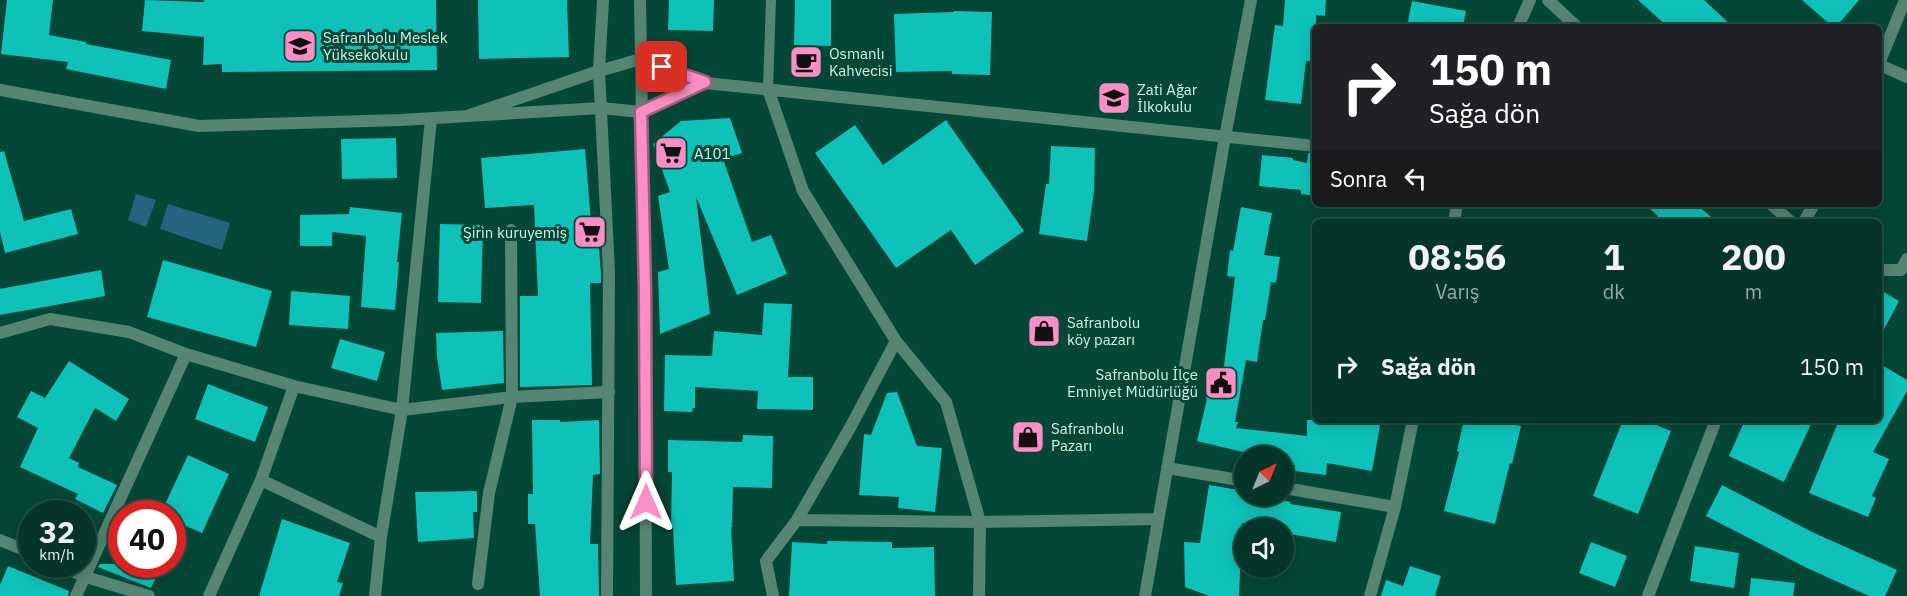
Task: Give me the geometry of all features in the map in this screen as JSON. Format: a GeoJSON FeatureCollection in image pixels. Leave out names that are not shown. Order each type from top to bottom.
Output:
{"type":"FeatureCollection","features":[{"type":"Feature","properties":{"kind":"street"},"geometry":{"type":"LineString","coordinates":[[603,0],[600,71],[609,272],[607,596]]}},
{"type":"Feature","properties":{"kind":"street"},"geometry":{"type":"LineString","coordinates":[[640,0],[645,290],[646,596]]}},
{"type":"Feature","properties":{"kind":"street"},"geometry":{"type":"LineString","coordinates":[[1145,596],[1251,0]]}},
{"type":"Feature","properties":{"kind":"street"},"geometry":{"type":"LineString","coordinates":[[1519,24],[1530,0]]}},
{"type":"Feature","properties":{"kind":"street"},"geometry":{"type":"LineString","coordinates":[[1548,0],[1574,24]]}},
{"type":"Feature","properties":{"kind":"street"},"geometry":{"type":"LineString","coordinates":[[1882,56],[1905,0]]}},
{"type":"Feature","properties":{"kind":"street"},"geometry":{"type":"LineString","coordinates":[[467,116],[641,59],[705,82],[1312,146]]}},
{"type":"Feature","properties":{"kind":"street"},"geometry":{"type":"LineString","coordinates":[[1882,66],[1907,77]]}},
{"type":"Feature","properties":{"kind":"street"},"geometry":{"type":"LineString","coordinates":[[0,90],[199,126],[431,119],[601,108],[641,112],[705,82]]}},
{"type":"Feature","properties":{"kind":"street"},"geometry":{"type":"LineString","coordinates":[[768,89],[803,190],[896,341],[946,402],[980,522],[979,596]]}},
{"type":"Feature","properties":{"kind":"street"},"geometry":{"type":"LineString","coordinates":[[375,596],[381,537],[402,410],[431,119]]}},
{"type":"Feature","properties":{"kind":"street"},"geometry":{"type":"LineString","coordinates":[[1774,207],[1788,219]]}},
{"type":"Feature","properties":{"kind":"street"},"geometry":{"type":"LineString","coordinates":[[478,584],[489,493],[512,397],[511,230]]}},
{"type":"Feature","properties":{"kind":"street"},"geometry":{"type":"LineString","coordinates":[[1882,271],[1901,270],[1907,259]]}},
{"type":"Feature","properties":{"kind":"street"},"geometry":{"type":"LineString","coordinates":[[0,333],[51,319],[129,332],[186,354],[294,386],[402,410],[512,397],[609,392]]}},
{"type":"Feature","properties":{"kind":"street"},"geometry":{"type":"LineString","coordinates":[[773,596],[766,561],[797,520],[896,341]]}},
{"type":"Feature","properties":{"kind":"street"},"geometry":{"type":"LineString","coordinates":[[96,555],[186,354]]}},
{"type":"Feature","properties":{"kind":"street"},"geometry":{"type":"LineString","coordinates":[[209,596],[261,480],[294,386]]}},
{"type":"Feature","properties":{"kind":"street"},"geometry":{"type":"LineString","coordinates":[[1370,596],[1395,507],[1412,423]]}},
{"type":"Feature","properties":{"kind":"street"},"geometry":{"type":"LineString","coordinates":[[1648,596],[1715,423]]}},
{"type":"Feature","properties":{"kind":"street"},"geometry":{"type":"LineString","coordinates":[[1167,468],[1234,479]]}},
{"type":"Feature","properties":{"kind":"street"},"geometry":{"type":"LineString","coordinates":[[261,480],[381,537]]}},
{"type":"Feature","properties":{"kind":"street"},"geometry":{"type":"LineString","coordinates":[[1294,490],[1395,507]]}},
{"type":"Feature","properties":{"kind":"street"},"geometry":{"type":"LineString","coordinates":[[797,520],[980,522],[1158,519]]}},
{"type":"Feature","properties":{"kind":"street"},"geometry":{"type":"LineString","coordinates":[[0,540],[18,548]]}},
{"type":"Feature","properties":{"kind":"street"},"geometry":{"type":"LineString","coordinates":[[76,596],[85,578]]}},
{"type":"Feature","properties":{"kind":"street"},"geometry":{"type":"LineString","coordinates":[[89,578],[149,596]]}},
{"type":"Feature","properties":{"kind":"lane"},"geometry":{"type":"LineString","coordinates":[[768,89],[771,0]]}},
{"type":"Feature","properties":{"kind":"water"},"geometry":{"type":"Polygon","coordinates":[[[136,194],[156,200],[146,227],[128,220],[136,194]]]}},
{"type":"Feature","properties":{"kind":"water"},"geometry":{"type":"Polygon","coordinates":[[[168,204],[230,223],[222,250],[160,229],[168,204]]]}},
{"type":"Feature","properties":{"kind":"building"},"geometry":{"type":"Polygon","coordinates":[[[7,0],[53,0],[49,35],[171,60],[166,89],[66,69],[68,62],[1,54],[7,0]]]}},
{"type":"Feature","properties":{"kind":"building","name":"Safranbolu Meslek Yüksekokulu"},"geometry":{"type":"Polygon","coordinates":[[[145,0],[204,2],[204,0],[436,0],[437,70],[222,72],[222,64],[203,65],[204,37],[142,31],[145,0]]]}},
{"type":"Feature","properties":{"kind":"building"},"geometry":{"type":"Polygon","coordinates":[[[478,0],[567,0],[569,57],[479,59],[478,0]]]}},
{"type":"Feature","properties":{"kind":"building"},"geometry":{"type":"Polygon","coordinates":[[[669,0],[714,0],[713,31],[668,30],[669,0]]]}},
{"type":"Feature","properties":{"kind":"building"},"geometry":{"type":"Polygon","coordinates":[[[795,0],[831,0],[831,46],[794,45],[795,0]]]}},
{"type":"Feature","properties":{"kind":"building"},"geometry":{"type":"Polygon","coordinates":[[[1285,0],[1326,0],[1325,16],[1316,15],[1316,24],[1312,24],[1312,62],[1306,61],[1301,104],[1265,100],[1275,25],[1283,26],[1285,0]]]}},
{"type":"Feature","properties":{"kind":"building"},"geometry":{"type":"Polygon","coordinates":[[[1638,0],[1704,0],[1730,24],[1665,24],[1638,0]]]}},
{"type":"Feature","properties":{"kind":"building"},"geometry":{"type":"Polygon","coordinates":[[[1802,0],[1859,0],[1839,24],[1830,24],[1802,0]]]}},
{"type":"Feature","properties":{"kind":"building"},"geometry":{"type":"Polygon","coordinates":[[[1412,1],[1466,11],[1464,24],[1408,24],[1412,1]]]}},
{"type":"Feature","properties":{"kind":"building"},"geometry":{"type":"Polygon","coordinates":[[[992,12],[990,75],[952,74],[952,71],[896,72],[894,14],[992,12]]]}},
{"type":"Feature","properties":{"kind":"building"},"geometry":{"type":"Polygon","coordinates":[[[730,118],[742,153],[723,159],[752,242],[771,235],[787,274],[737,295],[696,197],[710,314],[660,334],[658,272],[669,269],[658,196],[670,192],[653,144],[681,121],[730,118]]]}},
{"type":"Feature","properties":{"kind":"building"},"geometry":{"type":"Polygon","coordinates":[[[946,120],[1024,231],[975,265],[951,230],[896,268],[815,153],[855,125],[883,165],[946,120]]]}},
{"type":"Feature","properties":{"kind":"building"},"geometry":{"type":"Polygon","coordinates":[[[396,138],[397,178],[342,179],[341,139],[396,138]]]}},
{"type":"Feature","properties":{"kind":"building"},"geometry":{"type":"Polygon","coordinates":[[[1051,146],[1095,148],[1094,191],[1087,241],[1039,234],[1046,184],[1049,184],[1051,146]]]}},
{"type":"Feature","properties":{"kind":"building"},"geometry":{"type":"Polygon","coordinates":[[[585,149],[591,221],[597,220],[601,274],[601,283],[590,283],[592,385],[520,387],[520,296],[538,296],[534,205],[485,208],[481,158],[585,149]]]}},
{"type":"Feature","properties":{"kind":"building"},"geometry":{"type":"Polygon","coordinates":[[[4,151],[24,221],[71,209],[78,234],[5,253],[0,232],[0,152],[4,151]]]}},
{"type":"Feature","properties":{"kind":"building"},"geometry":{"type":"Polygon","coordinates":[[[1308,153],[1312,154],[1312,195],[1301,194],[1301,190],[1259,186],[1262,155],[1293,158],[1293,160],[1307,163],[1308,153]]]}},
{"type":"Feature","properties":{"kind":"building"},"geometry":{"type":"Polygon","coordinates":[[[350,207],[402,213],[395,310],[361,307],[366,236],[332,232],[332,246],[300,246],[300,215],[349,214],[350,207]]]}},
{"type":"Feature","properties":{"kind":"building"},"geometry":{"type":"Polygon","coordinates":[[[1241,207],[1272,213],[1264,255],[1280,257],[1276,283],[1271,282],[1257,362],[1246,360],[1235,422],[1238,422],[1236,428],[1307,436],[1307,420],[1312,420],[1312,423],[1380,423],[1372,471],[1327,463],[1326,475],[1294,471],[1294,446],[1234,446],[1234,450],[1197,441],[1211,371],[1223,374],[1235,277],[1227,276],[1230,250],[1233,251],[1241,207]]]}},
{"type":"Feature","properties":{"kind":"building"},"geometry":{"type":"Polygon","coordinates":[[[1648,207],[1700,207],[1714,219],[1656,219],[1658,216],[1648,207]]]}},
{"type":"Feature","properties":{"kind":"building"},"geometry":{"type":"Polygon","coordinates":[[[440,224],[483,225],[481,303],[438,302],[440,224]]]}},
{"type":"Feature","properties":{"kind":"building"},"geometry":{"type":"Polygon","coordinates":[[[163,260],[272,291],[256,347],[147,317],[163,260]]]}},
{"type":"Feature","properties":{"kind":"building"},"geometry":{"type":"Polygon","coordinates":[[[101,270],[105,296],[0,315],[0,289],[101,270]]]}},
{"type":"Feature","properties":{"kind":"building"},"geometry":{"type":"Polygon","coordinates":[[[291,291],[350,296],[348,329],[289,325],[291,291]]]}},
{"type":"Feature","properties":{"kind":"building"},"geometry":{"type":"Polygon","coordinates":[[[1882,291],[1899,301],[1882,333],[1882,291]]]}},
{"type":"Feature","properties":{"kind":"building"},"geometry":{"type":"Polygon","coordinates":[[[764,303],[792,304],[788,377],[813,377],[813,410],[757,409],[758,391],[695,387],[695,408],[692,412],[664,411],[665,355],[712,356],[714,331],[762,335],[764,303]]]}},
{"type":"Feature","properties":{"kind":"building"},"geometry":{"type":"Polygon","coordinates":[[[503,331],[504,383],[442,390],[436,333],[503,331]]]}},
{"type":"Feature","properties":{"kind":"building"},"geometry":{"type":"Polygon","coordinates":[[[340,339],[385,352],[377,381],[331,368],[340,339]]]}},
{"type":"Feature","properties":{"kind":"building"},"geometry":{"type":"Polygon","coordinates":[[[69,361],[129,399],[116,421],[95,408],[69,458],[79,463],[78,467],[117,485],[103,513],[96,510],[96,500],[77,500],[75,499],[78,494],[20,467],[38,428],[17,417],[31,391],[45,398],[69,361]]]}},
{"type":"Feature","properties":{"kind":"building"},"geometry":{"type":"Polygon","coordinates":[[[1882,365],[1907,380],[1907,391],[1873,452],[1889,459],[1872,496],[1876,498],[1868,517],[1809,493],[1838,423],[1882,423],[1882,365]]]}},
{"type":"Feature","properties":{"kind":"building"},"geometry":{"type":"Polygon","coordinates":[[[208,384],[268,407],[255,442],[195,419],[208,384]]]}},
{"type":"Feature","properties":{"kind":"building"},"geometry":{"type":"Polygon","coordinates":[[[897,392],[917,446],[942,448],[935,512],[898,508],[899,497],[859,495],[864,434],[871,435],[887,393],[897,392]]]}},
{"type":"Feature","properties":{"kind":"building"},"geometry":{"type":"Polygon","coordinates":[[[532,420],[560,420],[560,422],[599,420],[600,474],[593,475],[590,544],[598,544],[599,596],[540,596],[535,524],[528,524],[528,494],[533,494],[532,420]]]}},
{"type":"Feature","properties":{"kind":"building"},"geometry":{"type":"Polygon","coordinates":[[[1463,423],[1506,423],[1521,426],[1495,524],[1444,511],[1459,452],[1457,451],[1463,423]]]}},
{"type":"Feature","properties":{"kind":"building"},"geometry":{"type":"Polygon","coordinates":[[[1622,423],[1651,423],[1671,431],[1638,514],[1593,496],[1622,423]]]}},
{"type":"Feature","properties":{"kind":"building"},"geometry":{"type":"Polygon","coordinates":[[[1744,423],[1812,423],[1784,482],[1729,456],[1744,423]]]}},
{"type":"Feature","properties":{"kind":"building"},"geometry":{"type":"Polygon","coordinates":[[[743,435],[773,436],[772,488],[733,487],[731,527],[734,581],[676,585],[673,526],[671,526],[672,472],[668,472],[668,440],[742,442],[743,435]]]}},
{"type":"Feature","properties":{"kind":"building"},"geometry":{"type":"Polygon","coordinates":[[[188,455],[229,474],[202,533],[186,526],[186,500],[167,500],[188,455]]]}},
{"type":"Feature","properties":{"kind":"building"},"geometry":{"type":"Polygon","coordinates":[[[1209,485],[1234,489],[1234,506],[1294,505],[1341,512],[1336,542],[1294,535],[1294,518],[1234,518],[1234,578],[1240,578],[1239,596],[1209,596],[1185,587],[1184,542],[1200,543],[1209,485]]]}},
{"type":"Feature","properties":{"kind":"building"},"geometry":{"type":"Polygon","coordinates":[[[1722,485],[1812,532],[1897,570],[1885,596],[1869,596],[1807,568],[1706,516],[1722,485]]]}},
{"type":"Feature","properties":{"kind":"building"},"geometry":{"type":"Polygon","coordinates":[[[477,491],[477,512],[473,512],[474,538],[418,542],[415,492],[477,491]]]}},
{"type":"Feature","properties":{"kind":"building"},"geometry":{"type":"Polygon","coordinates":[[[282,519],[350,543],[337,582],[343,583],[339,596],[259,596],[282,519]]]}},
{"type":"Feature","properties":{"kind":"building"},"geometry":{"type":"Polygon","coordinates":[[[827,541],[892,542],[892,548],[934,547],[935,596],[789,596],[792,542],[827,544],[827,541]]]}},
{"type":"Feature","properties":{"kind":"building"},"geometry":{"type":"Polygon","coordinates":[[[1591,542],[1627,556],[1615,587],[1579,573],[1591,542]]]}},
{"type":"Feature","properties":{"kind":"building"},"geometry":{"type":"Polygon","coordinates":[[[1695,546],[1739,553],[1734,588],[1690,581],[1695,546]]]}},
{"type":"Feature","properties":{"kind":"building"},"geometry":{"type":"Polygon","coordinates":[[[100,564],[108,564],[108,571],[98,567],[100,564]]]}},
{"type":"Feature","properties":{"kind":"building"},"geometry":{"type":"Polygon","coordinates":[[[8,566],[18,570],[18,578],[37,578],[69,591],[68,596],[0,596],[0,585],[8,566]]]}},
{"type":"Feature","properties":{"kind":"building"},"geometry":{"type":"Polygon","coordinates":[[[1410,566],[1441,576],[1435,596],[1381,596],[1386,580],[1403,586],[1410,566]]]}},
{"type":"Feature","properties":{"kind":"building"},"geometry":{"type":"Polygon","coordinates":[[[126,578],[156,578],[151,588],[126,578]]]}},
{"type":"Feature","properties":{"kind":"building"},"geometry":{"type":"Polygon","coordinates":[[[1751,578],[1795,583],[1793,596],[1749,596],[1751,578]]]}},
{"type":"Feature","properties":{"kind":"place","name":"Safranbolu Meslek Yüksekokulu"},"geometry":{"type":"Point","coordinates":[300,46]}},
{"type":"Feature","properties":{"kind":"place","name":"Osmanlı Kahvecisi"},"geometry":{"type":"Point","coordinates":[806,62]}},
{"type":"Feature","properties":{"kind":"place","name":"Zati Ağar İlkokulu"},"geometry":{"type":"Point","coordinates":[1114,98]}},
{"type":"Feature","properties":{"kind":"place","name":"A101"},"geometry":{"type":"Point","coordinates":[671,153]}},
{"type":"Feature","properties":{"kind":"place","name":"Şirin kuruyemiş"},"geometry":{"type":"Point","coordinates":[590,232]}},
{"type":"Feature","properties":{"kind":"place","name":"Safranbolu köy pazarı"},"geometry":{"type":"Point","coordinates":[1044,331]}},
{"type":"Feature","properties":{"kind":"place","name":"Safranbolu İlçe Emniyet Müdürlüğü"},"geometry":{"type":"Point","coordinates":[1221,383]}},
{"type":"Feature","properties":{"kind":"place","name":"Safranbolu Pazarı"},"geometry":{"type":"Point","coordinates":[1028,437]}},
{"type":"Feature","properties":{"kind":"route"},"geometry":{"type":"LineString","coordinates":[[646,502],[641,112],[705,82],[662,67]]}}]}
